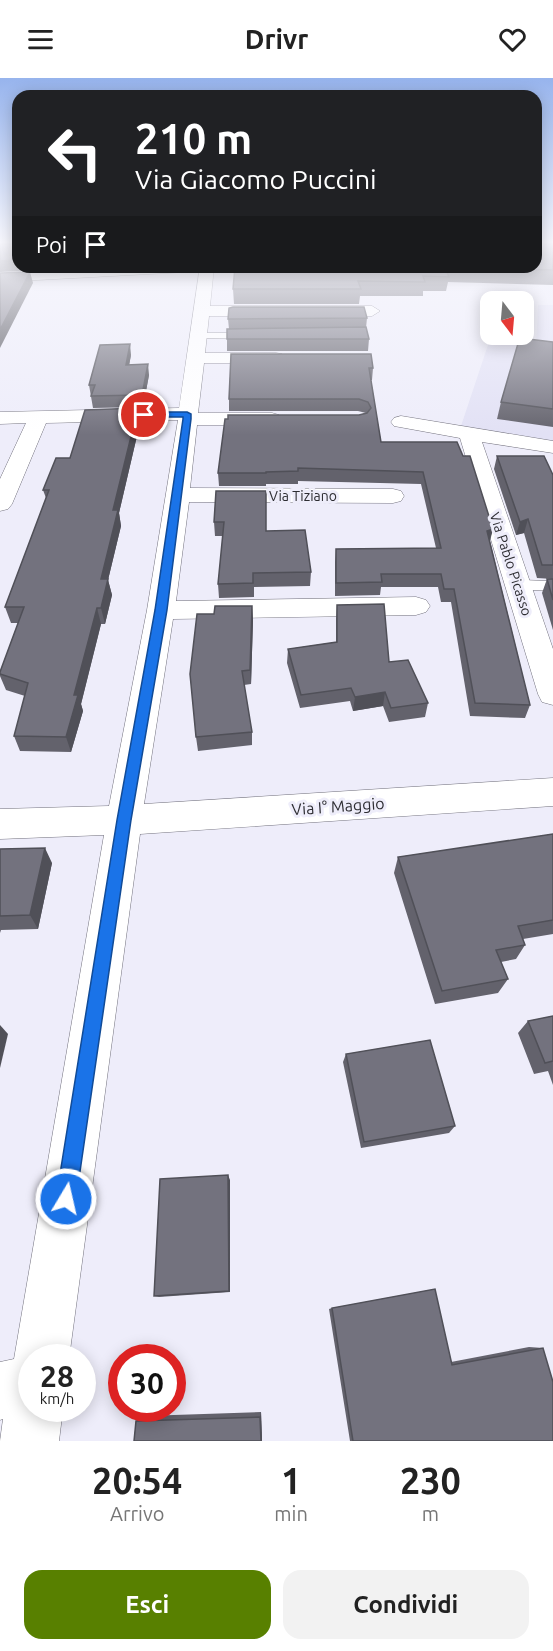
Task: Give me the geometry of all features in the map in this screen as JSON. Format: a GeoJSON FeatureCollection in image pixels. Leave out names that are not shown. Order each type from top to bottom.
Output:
{"type":"FeatureCollection","features":[{"type":"Feature","properties":{"kind":"street"},"geometry":{"type":"LineString","coordinates":[[43,1344],[124,820],[161,610],[202,308]]}},
{"type":"Feature","properties":{"kind":"street"},"geometry":{"type":"LineString","coordinates":[[199,335],[372,310]]}},
{"type":"Feature","properties":{"kind":"street"},"geometry":{"type":"LineString","coordinates":[[199,335],[299,358]]}},
{"type":"Feature","properties":{"kind":"street"},"geometry":{"type":"LineString","coordinates":[[0,417],[187,416],[290,419]]}},
{"type":"Feature","properties":{"kind":"street"},"geometry":{"type":"LineString","coordinates":[[0,504],[39,417]]}},
{"type":"Feature","properties":{"kind":"street"},"geometry":{"type":"LineString","coordinates":[[401,422],[553,447]]}},
{"type":"Feature","properties":{"kind":"street","name":"Via Pablo Picasso"},"geometry":{"type":"LineString","coordinates":[[469,433],[553,694]]}},
{"type":"Feature","properties":{"kind":"street","name":"Via Tiziano"},"geometry":{"type":"LineString","coordinates":[[178,495],[393,496]]}},
{"type":"Feature","properties":{"kind":"street"},"geometry":{"type":"LineString","coordinates":[[161,610],[416,606]]}},
{"type":"Feature","properties":{"kind":"street","name":"Via I° Maggio"},"geometry":{"type":"LineString","coordinates":[[0,824],[124,820],[553,792]]}},
{"type":"Feature","properties":{"kind":"street"},"geometry":{"type":"LineString","coordinates":[[0,1391],[18,1387]]}},
{"type":"Feature","properties":{"kind":"street"},"geometry":{"type":"LineString","coordinates":[[29,1441],[32,1422]]}},
{"type":"Feature","properties":{"kind":"lane"},"geometry":{"type":"LineString","coordinates":[[199,335],[268,336]]}},
{"type":"Feature","properties":{"kind":"lane"},"geometry":{"type":"LineString","coordinates":[[518,585],[553,586]]}},
{"type":"Feature","properties":{"kind":"shaded area"},"geometry":{"type":"Polygon","coordinates":[[[538,308],[553,308],[553,447],[459,432],[488,345],[536,345],[538,308]]]}},
{"type":"Feature","properties":{"kind":"building"},"geometry":{"type":"Polygon","coordinates":[[[0,308],[12,308],[0,330],[0,308]]]}},
{"type":"Feature","properties":{"kind":"building"},"geometry":{"type":"Polygon","coordinates":[[[229,308],[364,308],[367,318],[228,319],[229,308]]]}},
{"type":"Feature","properties":{"kind":"building"},"geometry":{"type":"Polygon","coordinates":[[[366,327],[369,339],[227,339],[227,329],[366,327]]]}},
{"type":"Feature","properties":{"kind":"building"},"geometry":{"type":"Polygon","coordinates":[[[534,340],[553,342],[553,409],[501,402],[518,345],[534,345],[534,340]]]}},
{"type":"Feature","properties":{"kind":"building"},"geometry":{"type":"Polygon","coordinates":[[[130,344],[126,365],[148,364],[142,395],[91,396],[95,385],[89,385],[100,345],[130,344]]]}},
{"type":"Feature","properties":{"kind":"building"},"geometry":{"type":"Polygon","coordinates":[[[231,354],[371,354],[373,368],[369,368],[381,442],[457,442],[463,456],[470,456],[493,529],[487,531],[530,705],[475,703],[454,589],[444,589],[441,574],[381,574],[382,582],[336,583],[336,549],[441,548],[423,472],[298,468],[298,471],[266,473],[218,473],[225,419],[228,419],[228,415],[359,415],[367,413],[371,408],[368,402],[359,399],[229,399],[231,354]]]}},
{"type":"Feature","properties":{"kind":"building"},"geometry":{"type":"Polygon","coordinates":[[[138,408],[113,510],[118,510],[101,579],[108,579],[101,608],[97,608],[74,695],[78,695],[66,737],[14,736],[28,683],[0,674],[0,672],[24,607],[5,607],[49,490],[43,490],[56,458],[70,458],[85,410],[138,408]]]}},
{"type":"Feature","properties":{"kind":"building"},"geometry":{"type":"Polygon","coordinates":[[[497,456],[544,456],[553,475],[553,565],[542,565],[528,519],[520,522],[497,456]]]}},
{"type":"Feature","properties":{"kind":"building"},"geometry":{"type":"Polygon","coordinates":[[[216,491],[266,491],[266,531],[305,530],[311,572],[253,573],[253,583],[218,584],[224,522],[214,522],[216,491]]]}},
{"type":"Feature","properties":{"kind":"building"},"geometry":{"type":"Polygon","coordinates":[[[547,579],[553,579],[553,600],[547,579]]]}},
{"type":"Feature","properties":{"kind":"building"},"geometry":{"type":"Polygon","coordinates":[[[384,604],[389,662],[408,660],[428,703],[391,708],[385,692],[355,697],[351,688],[301,695],[288,649],[337,642],[337,605],[384,604]]]}},
{"type":"Feature","properties":{"kind":"building"},"geometry":{"type":"Polygon","coordinates":[[[215,606],[252,606],[250,670],[242,671],[252,732],[196,737],[190,674],[197,614],[214,614],[215,606]]]}},
{"type":"Feature","properties":{"kind":"building"},"geometry":{"type":"Polygon","coordinates":[[[553,834],[553,920],[518,926],[525,945],[496,950],[508,979],[442,991],[398,857],[553,834]]]}},
{"type":"Feature","properties":{"kind":"building"},"geometry":{"type":"Polygon","coordinates":[[[45,848],[30,915],[0,916],[0,849],[45,848]]]}},
{"type":"Feature","properties":{"kind":"building"},"geometry":{"type":"Polygon","coordinates":[[[553,1016],[553,1061],[545,1063],[528,1021],[553,1016]]]}},
{"type":"Feature","properties":{"kind":"building"},"geometry":{"type":"Polygon","coordinates":[[[430,1040],[455,1126],[364,1142],[346,1054],[430,1040]]]}},
{"type":"Feature","properties":{"kind":"building"},"geometry":{"type":"Polygon","coordinates":[[[228,1175],[229,1291],[154,1296],[160,1179],[228,1175]]]}},
{"type":"Feature","properties":{"kind":"building"},"geometry":{"type":"Polygon","coordinates":[[[435,1289],[452,1365],[543,1348],[553,1382],[553,1441],[353,1441],[332,1308],[435,1289]]]}},
{"type":"Feature","properties":{"kind":"building"},"geometry":{"type":"Polygon","coordinates":[[[260,1417],[261,1441],[134,1441],[136,1422],[186,1422],[186,1419],[260,1417]]]}},
{"type":"Feature","properties":{"kind":"route"},"geometry":{"type":"LineString","coordinates":[[66,1199],[124,820],[161,610],[187,419],[187,414],[144,415]]}}]}
